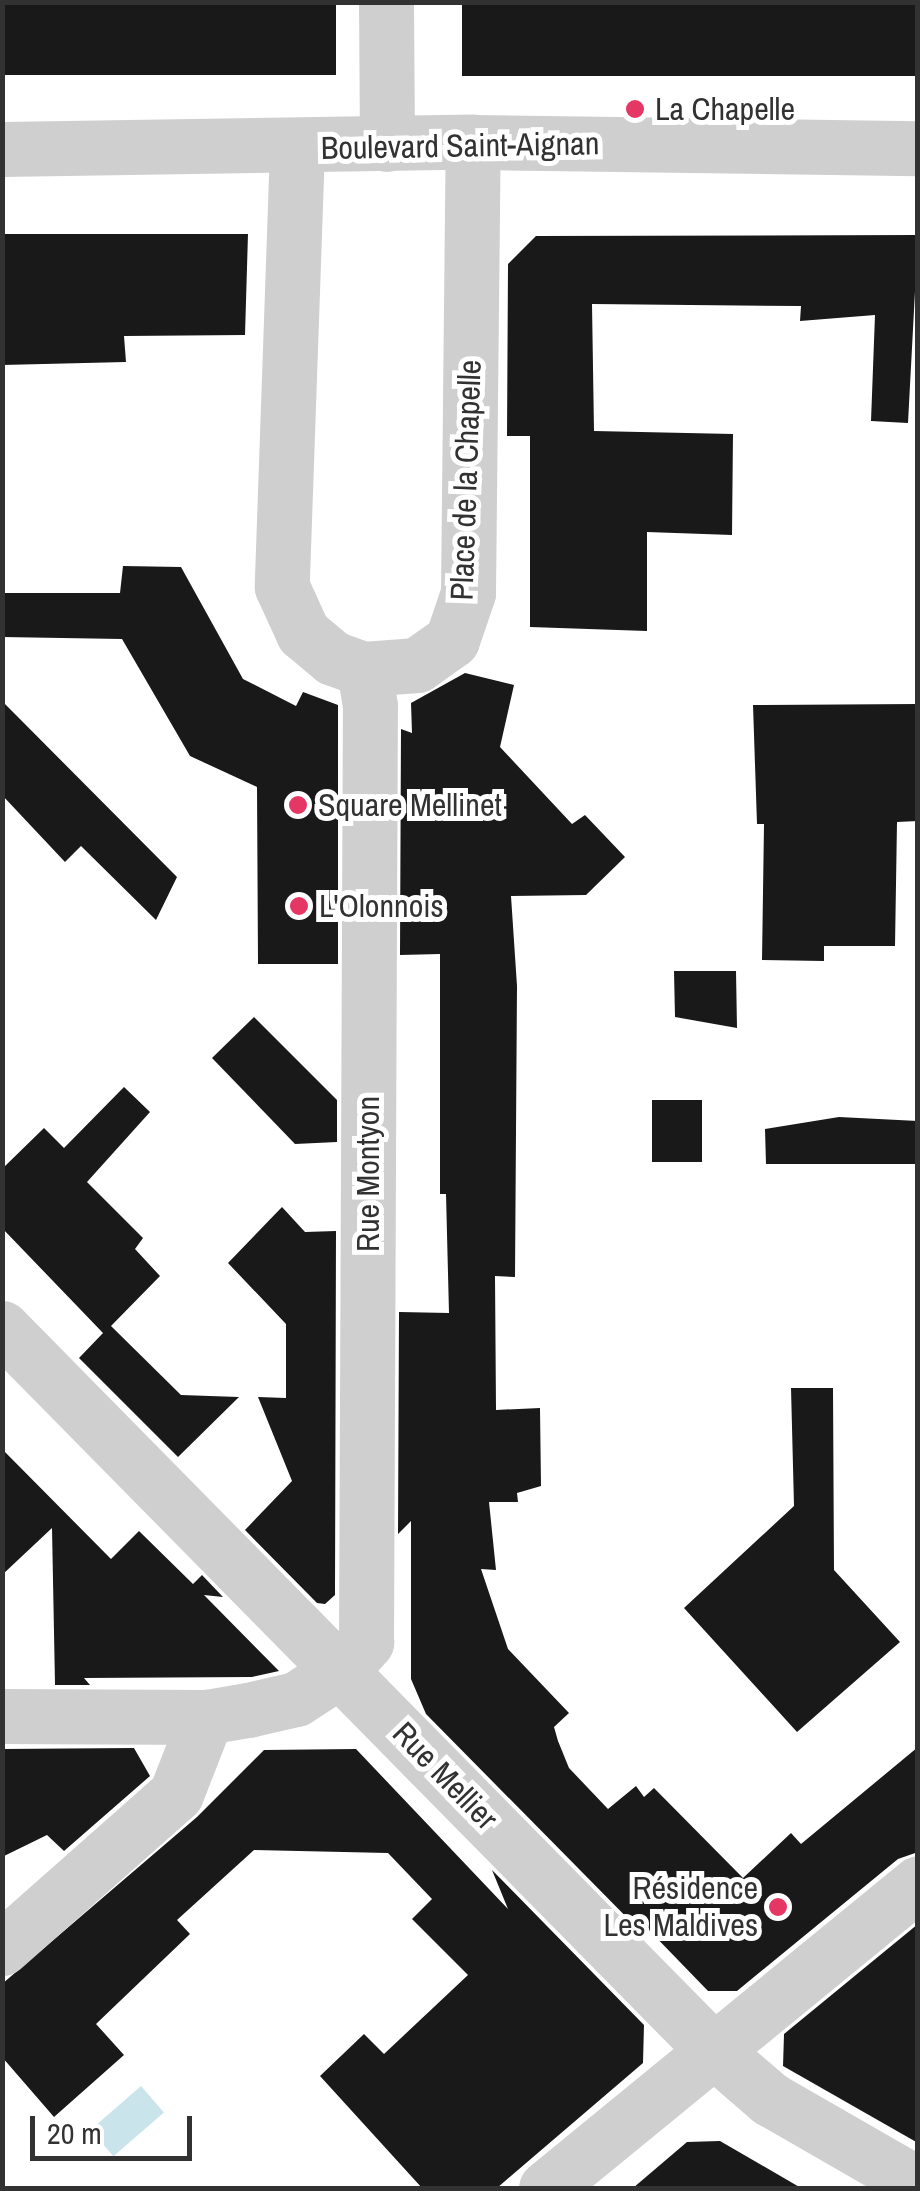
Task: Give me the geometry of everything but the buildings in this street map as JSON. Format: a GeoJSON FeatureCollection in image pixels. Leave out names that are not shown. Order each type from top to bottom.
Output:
{"type":"FeatureCollection","features":[{"type":"Feature","properties":{"kind":"street"},"geometry":{"type":"LineString","coordinates":[[386,2],[387,144]]}},
{"type":"Feature","properties":{"kind":"street","name":"Boulevard Saint-Aignan"},"geometry":{"type":"LineString","coordinates":[[2,150],[473,142],[918,148]]}},
{"type":"Feature","properties":{"kind":"street","name":"Place de la Chapelle"},"geometry":{"type":"LineString","coordinates":[[296,148],[282,587],[303,633],[332,658],[364,668],[417,665],[452,640],[468,593],[473,142]]}},
{"type":"Feature","properties":{"kind":"street","name":"Rue Montyon"},"geometry":{"type":"LineString","coordinates":[[342,1670],[366,1642],[370,706],[364,668]]}},
{"type":"Feature","properties":{"kind":"street","name":"Rue Mellier"},"geometry":{"type":"LineString","coordinates":[[2,1328],[712,2048],[770,2099],[918,2184]]}},
{"type":"Feature","properties":{"kind":"street"},"geometry":{"type":"LineString","coordinates":[[2,1716],[206,1716],[296,1699],[342,1670]]}},
{"type":"Feature","properties":{"kind":"street"},"geometry":{"type":"LineString","coordinates":[[2,1948],[176,1794],[206,1716]]}},
{"type":"Feature","properties":{"kind":"street"},"geometry":{"type":"LineString","coordinates":[[546,2188],[712,2048],[918,1883]]}},
{"type":"Feature","properties":{"kind":"water"},"geometry":{"type":"Polygon","coordinates":[[[141,2086],[164,2112],[113,2156],[90,2130],[141,2086]]]}},
{"type":"Feature","properties":{"kind":"place","name":"La Chapelle"},"geometry":{"type":"Point","coordinates":[635,109]}},
{"type":"Feature","properties":{"kind":"place","name":"Square Mellinet"},"geometry":{"type":"Point","coordinates":[298,805]}},
{"type":"Feature","properties":{"kind":"place","name":"L'Olonnois"},"geometry":{"type":"Point","coordinates":[299,906]}},
{"type":"Feature","properties":{"kind":"place","name":"Résidence Les Maldives"},"geometry":{"type":"Point","coordinates":[778,1907]}}]}
